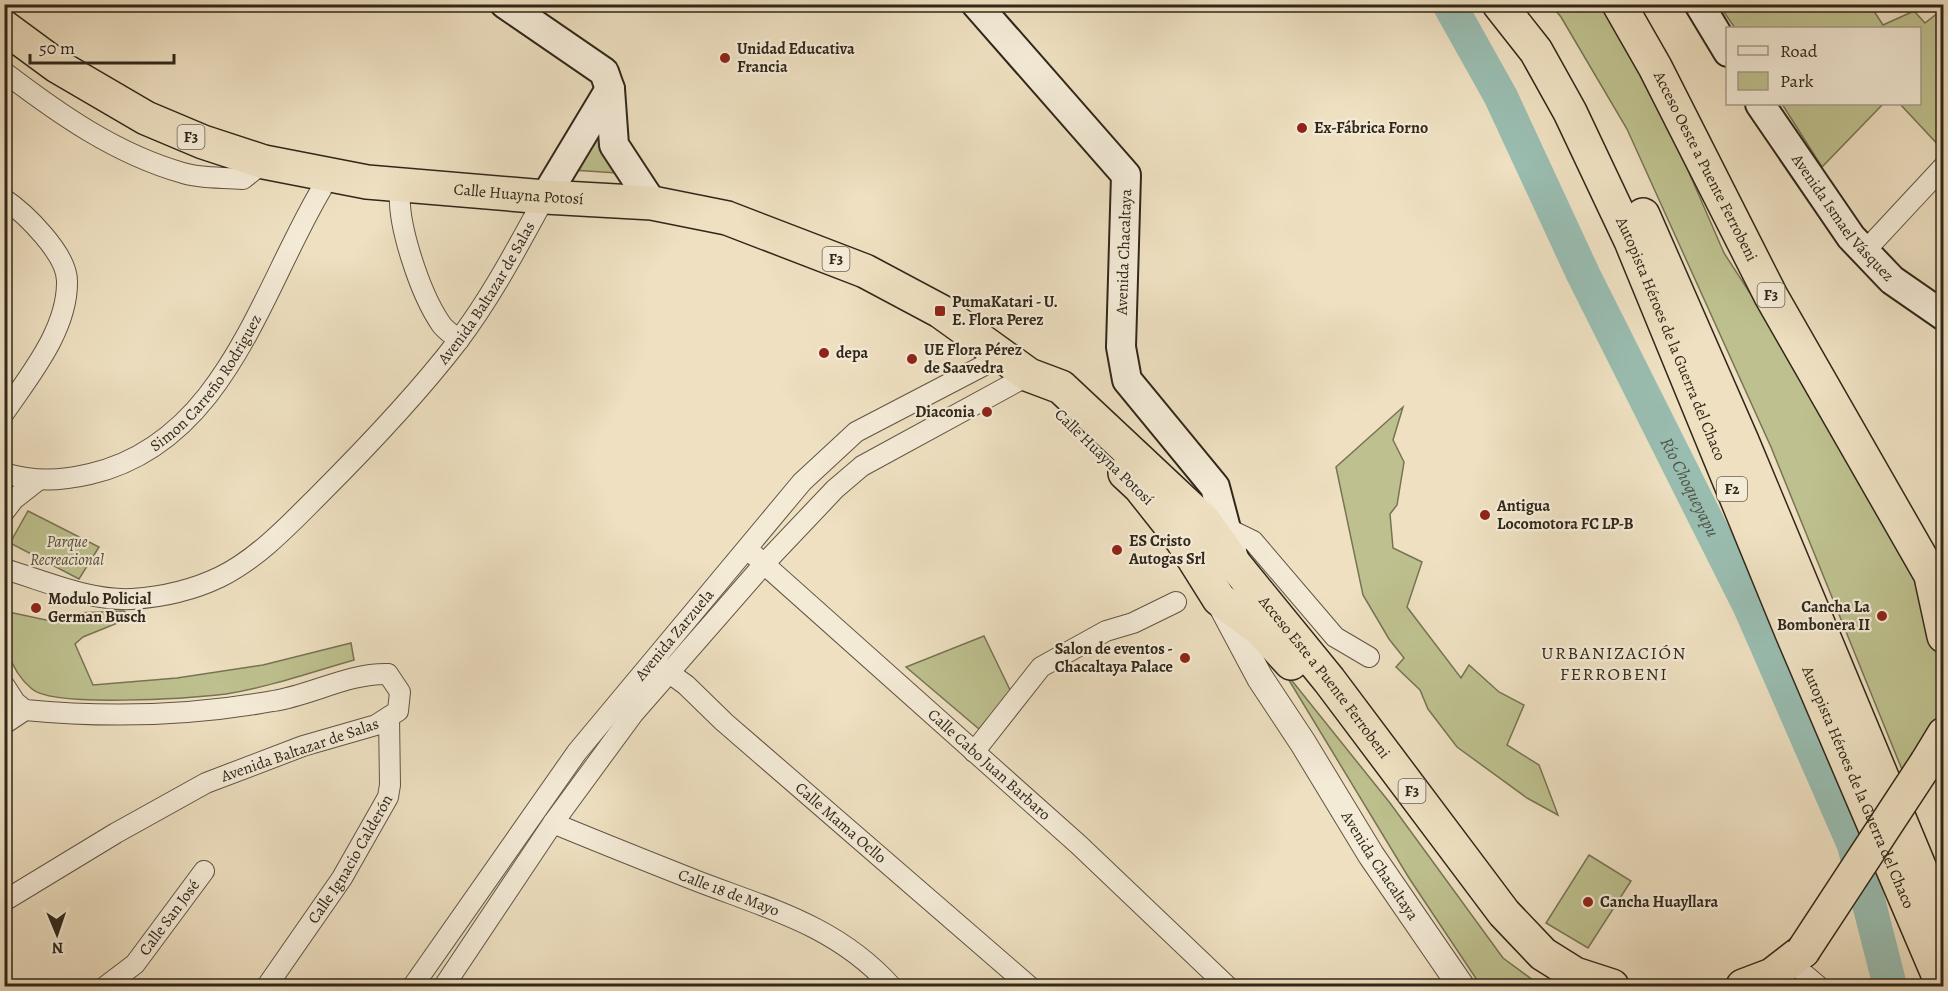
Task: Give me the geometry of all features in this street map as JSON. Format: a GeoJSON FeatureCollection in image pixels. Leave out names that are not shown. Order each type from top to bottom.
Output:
{"type":"FeatureCollection","features":[{"type":"Feature","properties":{"kind":"highway","name":"Autopista Héroes de la Guerra del Chaco"},"geometry":{"type":"LineString","coordinates":[[1499,4],[1536,51],[1559,92],[1630,241],[1792,633],[1943,987]]}},
{"type":"Feature","properties":{"kind":"highway","name":"Autopista Héroes de la Guerra del Chaco"},"geometry":{"type":"LineString","coordinates":[[1527,4],[1553,40],[1588,98],[1650,230],[1742,441],[1944,926]]}},
{"type":"Feature","properties":{"kind":"highway","name":"Acceso Oeste a Puente Ferrobeni"},"geometry":{"type":"LineString","coordinates":[[1618,4],[1655,67],[1771,296],[1940,585],[1944,636]]}},
{"type":"Feature","properties":{"kind":"highway","name":"Calle Huayna Potosí"},"geometry":{"type":"LineString","coordinates":[[4,27],[57,66],[146,118],[203,142],[264,162],[326,176],[401,185],[652,203],[727,218],[865,271],[940,311],[1029,375],[1050,405],[1140,487],[1204,529],[1236,566]]}},
{"type":"Feature","properties":{"kind":"highway","name":"Calle Huayna Potosí"},"geometry":{"type":"LineString","coordinates":[[1204,529],[1219,599]]}},
{"type":"Feature","properties":{"kind":"highway","name":"Acceso Este a Puente Ferrobeni"},"geometry":{"type":"LineString","coordinates":[[1236,566],[1321,671],[1504,913],[1543,954],[1575,974],[1612,987]]}},
{"type":"Feature","properties":{"kind":"highway","name":"Acceso Este a Puente Ferrobeni"},"geometry":{"type":"LineString","coordinates":[[1219,599],[1261,630],[1289,660],[1389,788],[1485,922],[1507,948],[1538,973],[1561,987]]}},
{"type":"Feature","properties":{"kind":"highway"},"geometry":{"type":"LineString","coordinates":[[1743,987],[1772,975],[1806,972],[1935,770],[1944,734]]}},
{"type":"Feature","properties":{"kind":"main road"},"geometry":{"type":"LineString","coordinates":[[505,4],[604,72],[610,89],[614,145],[652,203]]}},
{"type":"Feature","properties":{"kind":"main road","name":"Avenida Chacaltaya"},"geometry":{"type":"LineString","coordinates":[[976,4],[1126,175],[1121,347],[1127,380],[1215,487],[1204,529]]}},
{"type":"Feature","properties":{"kind":"main road"},"geometry":{"type":"LineString","coordinates":[[1699,4],[1726,49]]}},
{"type":"Feature","properties":{"kind":"main road"},"geometry":{"type":"LineString","coordinates":[[545,197],[610,89]]}},
{"type":"Feature","properties":{"kind":"main road","name":"Avenida Ismael Vásquez"},"geometry":{"type":"LineString","coordinates":[[1761,105],[1836,219],[1864,252],[1892,280],[1944,316]]}},
{"type":"Feature","properties":{"kind":"main road","name":"Avenida Chacaltaya"},"geometry":{"type":"LineString","coordinates":[[1236,566],[1261,630]]}},
{"type":"Feature","properties":{"kind":"street"},"geometry":{"type":"LineString","coordinates":[[4,72],[53,109],[120,149],[185,174],[243,179],[264,162]]}},
{"type":"Feature","properties":{"kind":"street"},"geometry":{"type":"LineString","coordinates":[[1864,252],[1944,166]]}},
{"type":"Feature","properties":{"kind":"street","name":"Simon Carreño Rodriguez"},"geometry":{"type":"LineString","coordinates":[[4,473],[37,482],[80,476],[120,464],[166,438],[199,406],[250,332],[326,176]]}},
{"type":"Feature","properties":{"kind":"street"},"geometry":{"type":"LineString","coordinates":[[401,185],[398,197],[401,222],[425,293],[442,326],[459,340]]}},
{"type":"Feature","properties":{"kind":"street","name":"Avenida Baltazar de Salas"},"geometry":{"type":"LineString","coordinates":[[4,569],[106,598],[163,594],[189,589],[222,576],[282,531],[334,481],[398,413],[459,340],[492,291],[545,197]]}},
{"type":"Feature","properties":{"kind":"street"},"geometry":{"type":"LineString","coordinates":[[4,199],[20,209],[54,249],[63,263],[68,281],[61,316],[49,343],[4,413]]}},
{"type":"Feature","properties":{"kind":"street","name":"Avenida Zarzuela"},"geometry":{"type":"LineString","coordinates":[[444,987],[660,666],[745,548],[802,482],[856,432],[1002,356]]}},
{"type":"Feature","properties":{"kind":"street","name":"Avenida Zarzuela"},"geometry":{"type":"LineString","coordinates":[[413,987],[577,752],[660,666],[764,564],[835,489],[862,466],[1029,375]]}},
{"type":"Feature","properties":{"kind":"street"},"geometry":{"type":"LineString","coordinates":[[4,512],[14,499],[37,482]]}},
{"type":"Feature","properties":{"kind":"street"},"geometry":{"type":"LineString","coordinates":[[1204,529],[1253,541],[1335,637],[1368,657]]}},
{"type":"Feature","properties":{"kind":"street","name":"Calle Cabo Juan Barbaro"},"geometry":{"type":"LineString","coordinates":[[745,548],[1087,852],[1227,987]]}},
{"type":"Feature","properties":{"kind":"street","name":"Avenida Chacaltaya"},"geometry":{"type":"LineString","coordinates":[[1219,599],[1260,678],[1303,743],[1371,855],[1461,987]]}},
{"type":"Feature","properties":{"kind":"street"},"geometry":{"type":"LineString","coordinates":[[974,752],[1041,667],[1106,631],[1133,622],[1176,602]]}},
{"type":"Feature","properties":{"kind":"street","name":"Avenida Chacaltaya"},"geometry":{"type":"LineString","coordinates":[[1261,630],[1274,673],[1303,743]]}},
{"type":"Feature","properties":{"kind":"street","name":"Calle Mama Ocllo"},"geometry":{"type":"LineString","coordinates":[[660,666],[1029,987]]}},
{"type":"Feature","properties":{"kind":"street","name":"Avenida Baltazar de Salas"},"geometry":{"type":"LineString","coordinates":[[4,901],[116,833],[206,783],[303,746],[376,725],[398,711],[400,692],[388,674],[366,673],[276,701],[188,712],[106,715],[25,710]]}},
{"type":"Feature","properties":{"kind":"street"},"geometry":{"type":"LineString","coordinates":[[4,685],[15,702],[25,710],[4,724]]}},
{"type":"Feature","properties":{"kind":"street","name":"Calle Ignacio Calderón"},"geometry":{"type":"LineString","coordinates":[[267,987],[342,878],[388,797],[389,717]]}},
{"type":"Feature","properties":{"kind":"street","name":"Calle 18 de Mayo"},"geometry":{"type":"LineString","coordinates":[[553,823],[790,916],[838,939],[869,962],[891,987]]}},
{"type":"Feature","properties":{"kind":"street","name":"Calle San José"},"geometry":{"type":"LineString","coordinates":[[106,987],[135,964],[204,871]]}},
{"type":"Feature","properties":{"kind":"green space"},"geometry":{"type":"Polygon","coordinates":[[[1551,5],[1606,5],[1647,76],[1724,253],[1798,367],[1926,598],[1941,651],[1938,719],[1903,772],[1771,447],[1627,129],[1561,17],[1551,5]]]}},
{"type":"Feature","properties":{"kind":"green space"},"geometry":{"type":"Polygon","coordinates":[[[1719,5],[1870,5],[1883,25],[1914,11],[1925,23],[1943,9],[1943,150],[1901,105],[1921,105],[1921,27],[1734,27],[1719,5]]]}},
{"type":"Feature","properties":{"kind":"green space"},"geometry":{"type":"Polygon","coordinates":[[[1783,105],[1882,105],[1822,167],[1783,105]]]}},
{"type":"Feature","properties":{"kind":"green space"},"geometry":{"type":"Polygon","coordinates":[[[596,135],[617,173],[572,170],[596,135]]]}},
{"type":"Feature","properties":{"kind":"green space"},"geometry":{"type":"Polygon","coordinates":[[[1403,407],[1393,440],[1404,462],[1397,505],[1390,514],[1393,548],[1422,562],[1407,607],[1461,678],[1469,665],[1499,692],[1524,705],[1507,745],[1539,765],[1558,815],[1527,798],[1457,747],[1428,709],[1420,690],[1396,667],[1404,658],[1389,639],[1363,595],[1336,467],[1403,407]]]}},
{"type":"Feature","properties":{"kind":"green space","name":"Parque Recreacional"},"geometry":{"type":"Polygon","coordinates":[[[28,511],[99,547],[79,579],[10,543],[28,511]]]}},
{"type":"Feature","properties":{"kind":"green space"},"geometry":{"type":"Polygon","coordinates":[[[4,611],[60,623],[75,613],[124,611],[128,615],[125,620],[83,637],[75,644],[93,685],[177,678],[263,665],[351,643],[354,660],[226,694],[124,700],[94,700],[45,695],[32,689],[12,663],[6,643],[4,611]]]}},
{"type":"Feature","properties":{"kind":"green space"},"geometry":{"type":"Polygon","coordinates":[[[984,636],[1011,692],[979,729],[906,667],[984,636]]]}},
{"type":"Feature","properties":{"kind":"green space"},"geometry":{"type":"Polygon","coordinates":[[[1281,667],[1390,803],[1503,958],[1541,986],[1481,986],[1409,878],[1281,667]]]}},
{"type":"Feature","properties":{"kind":"green space","name":"Cancha Huayllara"},"geometry":{"type":"Polygon","coordinates":[[[1589,855],[1631,881],[1588,948],[1546,923],[1589,855]]]}},
{"type":"Feature","properties":{"kind":"waterway","name":"Río Choqueyapu"},"geometry":{"type":"LineString","coordinates":[[1449,4],[1501,97],[1583,274],[1750,607],[1854,845],[1890,986]]}},
{"type":"Feature","properties":{"kind":"place","name":"Unidad Educativa Francia"},"geometry":{"type":"Point","coordinates":[725,58]}},
{"type":"Feature","properties":{"kind":"place","name":"Ex-Fábrica Forno"},"geometry":{"type":"Point","coordinates":[1302,128]}},
{"type":"Feature","properties":{"kind":"place","name":"PumaKatari - U. E. Flora Perez"},"geometry":{"type":"Point","coordinates":[940,311]}},
{"type":"Feature","properties":{"kind":"place","name":"depa"},"geometry":{"type":"Point","coordinates":[824,353]}},
{"type":"Feature","properties":{"kind":"place","name":"UE Flora Pérez de Saavedra"},"geometry":{"type":"Point","coordinates":[912,359]}},
{"type":"Feature","properties":{"kind":"place","name":"Diaconia"},"geometry":{"type":"Point","coordinates":[987,412]}},
{"type":"Feature","properties":{"kind":"place","name":"Antigua Locomotora FC LP-B"},"geometry":{"type":"Point","coordinates":[1485,515]}},
{"type":"Feature","properties":{"kind":"place","name":"ES Cristo Autogas Srl"},"geometry":{"type":"Point","coordinates":[1117,550]}},
{"type":"Feature","properties":{"kind":"place","name":"Modulo Policial German Busch"},"geometry":{"type":"Point","coordinates":[36,608]}},
{"type":"Feature","properties":{"kind":"place","name":"Cancha La Bombonera II"},"geometry":{"type":"Point","coordinates":[1882,616]}},
{"type":"Feature","properties":{"kind":"place","name":"Salon de eventos - Chacaltaya Palace"},"geometry":{"type":"Point","coordinates":[1185,658]}},
{"type":"Feature","properties":{"kind":"place","name":"Cancha Huayllara"},"geometry":{"type":"Point","coordinates":[1588,902]}},
{"type":"Feature","properties":{"kind":"district","name":"URBANIZACIÓN FERROBENI"},"geometry":{"type":"Point","coordinates":[1614,663]}}]}
